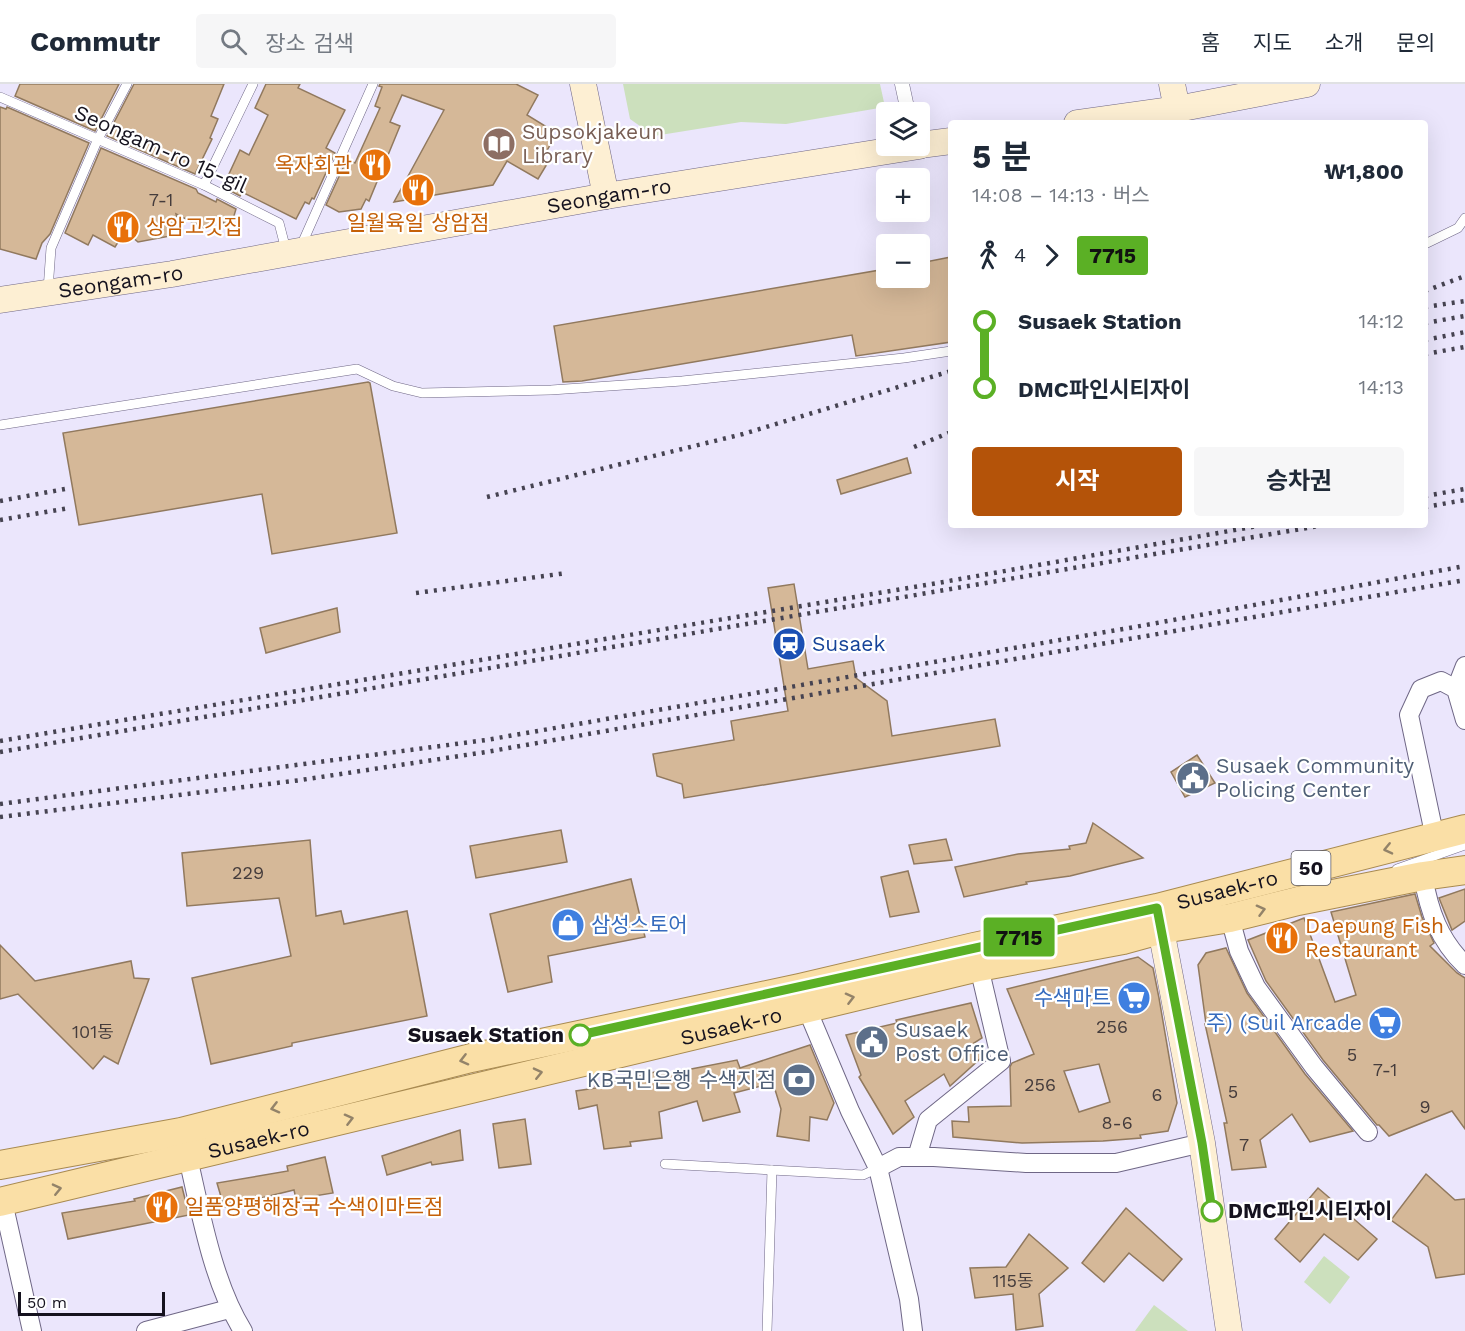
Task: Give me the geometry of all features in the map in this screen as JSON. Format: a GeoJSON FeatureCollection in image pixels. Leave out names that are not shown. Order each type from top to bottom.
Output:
{"type":"FeatureCollection","features":[{"type":"Feature","properties":{"kind":"main road"},"geometry":{"type":"LineString","coordinates":[[583,84],[606,196]]}},
{"type":"Feature","properties":{"kind":"main road"},"geometry":{"type":"LineString","coordinates":[[1172,84],[1177,109]]}},
{"type":"Feature","properties":{"kind":"main road"},"geometry":{"type":"LineString","coordinates":[[1098,120],[1177,109],[1307,84]]}},
{"type":"Feature","properties":{"kind":"main road","name":"Seongam-ro"},"geometry":{"type":"LineString","coordinates":[[930,144],[948,141]]}},
{"type":"Feature","properties":{"kind":"main road","name":"Seongam-ro"},"geometry":{"type":"LineString","coordinates":[[0,300],[172,274],[606,196],[876,153]]}},
{"type":"Feature","properties":{"kind":"main road","name":"Susaek-ro"},"geometry":{"type":"LineString","coordinates":[[2,1202],[979,967],[1123,940],[1160,919],[1321,865],[1465,829]]}},
{"type":"Feature","properties":{"kind":"main road","name":"Susaek-ro"},"geometry":{"type":"LineString","coordinates":[[0,1165],[181,1132],[471,1058],[800,988],[974,947],[1160,919],[1230,918],[1345,891],[1465,870]]}},
{"type":"Feature","properties":{"kind":"main road"},"geometry":{"type":"LineString","coordinates":[[1160,919],[1202,1143],[1229,1331]]}},
{"type":"Feature","properties":{"kind":"main road"},"geometry":{"type":"LineString","coordinates":[[389,1079],[399,1084],[404,1094],[397,1107]]}},
{"type":"Feature","properties":{"kind":"street"},"geometry":{"type":"LineString","coordinates":[[903,84],[906,102]]}},
{"type":"Feature","properties":{"kind":"street"},"geometry":{"type":"LineString","coordinates":[[1465,666],[1456,689],[1465,720]]}},
{"type":"Feature","properties":{"kind":"street"},"geometry":{"type":"LineString","coordinates":[[1435,838],[1409,715],[1421,689],[1441,681],[1456,689]]}},
{"type":"Feature","properties":{"kind":"street"},"geometry":{"type":"LineString","coordinates":[[1423,876],[1428,906],[1449,950],[1465,965]]}},
{"type":"Feature","properties":{"kind":"street"},"geometry":{"type":"LineString","coordinates":[[1230,918],[1239,951],[1256,987],[1314,1067],[1368,1132]]}},
{"type":"Feature","properties":{"kind":"street"},"geometry":{"type":"LineString","coordinates":[[917,1157],[928,1120],[1001,1061],[979,967]]}},
{"type":"Feature","properties":{"kind":"street"},"geometry":{"type":"LineString","coordinates":[[807,1008],[850,1111],[878,1168],[909,1299],[913,1331]]}},
{"type":"Feature","properties":{"kind":"street"},"geometry":{"type":"LineString","coordinates":[[878,1168],[899,1157],[1026,1163],[1116,1163],[1202,1143]]}},
{"type":"Feature","properties":{"kind":"street"},"geometry":{"type":"LineString","coordinates":[[188,1158],[204,1227],[230,1309],[243,1331]]}},
{"type":"Feature","properties":{"kind":"street"},"geometry":{"type":"LineString","coordinates":[[2,1202],[32,1331]]}},
{"type":"Feature","properties":{"kind":"street"},"geometry":{"type":"LineString","coordinates":[[146,1331],[230,1309]]}},
{"type":"Feature","properties":{"kind":"lane","name":"Seongam-ro"},"geometry":{"type":"LineString","coordinates":[[48,293],[51,248],[97,141],[127,84]]}},
{"type":"Feature","properties":{"kind":"lane"},"geometry":{"type":"LineString","coordinates":[[204,185],[253,84]]}},
{"type":"Feature","properties":{"kind":"lane"},"geometry":{"type":"LineString","coordinates":[[293,251],[373,84]]}},
{"type":"Feature","properties":{"kind":"lane","name":"Seongam-ro 15-gil"},"geometry":{"type":"LineString","coordinates":[[0,97],[97,141],[204,185],[279,223],[293,251]]}},
{"type":"Feature","properties":{"kind":"lane"},"geometry":{"type":"LineString","coordinates":[[1428,243],[1458,228],[1465,218]]}},
{"type":"Feature","properties":{"kind":"lane"},"geometry":{"type":"LineString","coordinates":[[0,425],[357,369],[393,386],[422,393],[550,390],[682,381],[948,351]]}},
{"type":"Feature","properties":{"kind":"lane"},"geometry":{"type":"LineString","coordinates":[[1345,891],[1385,873],[1465,845]]}},
{"type":"Feature","properties":{"kind":"lane"},"geometry":{"type":"LineString","coordinates":[[665,1164],[863,1175],[878,1168]]}},
{"type":"Feature","properties":{"kind":"lane"},"geometry":{"type":"LineString","coordinates":[[767,1331],[772,1170]]}},
{"type":"Feature","properties":{"kind":"green space"},"geometry":{"type":"Polygon","coordinates":[[[623,84],[880,84],[884,102],[876,102],[876,109],[786,124],[741,122],[654,136],[630,119],[623,84]]]}},
{"type":"Feature","properties":{"kind":"green space"},"geometry":{"type":"Polygon","coordinates":[[[1324,1256],[1350,1277],[1330,1304],[1304,1282],[1324,1256]]]}},
{"type":"Feature","properties":{"kind":"green space"},"geometry":{"type":"Polygon","coordinates":[[[1154,1305],[1188,1331],[1135,1331],[1154,1305]]]}},
{"type":"Feature","properties":{"kind":"building"},"geometry":{"type":"Polygon","coordinates":[[[20,84],[119,84],[95,131],[15,96],[20,84]]]}},
{"type":"Feature","properties":{"kind":"building"},"geometry":{"type":"Polygon","coordinates":[[[134,84],[224,84],[211,116],[218,119],[210,138],[212,139],[195,174],[107,136],[134,84]]]}},
{"type":"Feature","properties":{"kind":"building"},"geometry":{"type":"Polygon","coordinates":[[[266,84],[300,84],[298,88],[345,110],[326,148],[335,153],[314,199],[312,198],[309,204],[305,202],[296,219],[242,192],[240,196],[223,187],[240,150],[249,155],[268,115],[255,108],[266,84]]]}},
{"type":"Feature","properties":{"kind":"building"},"geometry":{"type":"Polygon","coordinates":[[[380,84],[516,84],[538,95],[527,115],[550,129],[553,140],[541,161],[547,164],[538,179],[507,161],[493,185],[394,202],[444,110],[402,95],[390,122],[400,126],[369,201],[366,199],[361,209],[339,212],[326,205],[347,159],[355,163],[380,108],[375,106],[382,87],[379,86],[380,84]]]}},
{"type":"Feature","properties":{"kind":"building"},"geometry":{"type":"Polygon","coordinates":[[[0,107],[6,109],[7,107],[89,143],[50,234],[42,243],[36,259],[0,249],[0,107]]]}},
{"type":"Feature","properties":{"kind":"building"},"geometry":{"type":"Polygon","coordinates":[[[101,148],[196,189],[198,193],[216,202],[217,199],[236,209],[231,226],[214,219],[206,229],[176,214],[181,234],[138,242],[125,231],[115,247],[93,235],[88,245],[65,233],[101,148]]]}},
{"type":"Feature","properties":{"kind":"building"},"geometry":{"type":"Polygon","coordinates":[[[948,258],[948,342],[856,356],[852,335],[582,381],[563,382],[554,326],[876,271],[876,288],[930,288],[930,261],[948,258]]]}},
{"type":"Feature","properties":{"kind":"building"},"geometry":{"type":"Polygon","coordinates":[[[368,382],[397,533],[272,554],[262,494],[79,525],[63,433],[368,382]]]}},
{"type":"Feature","properties":{"kind":"building"},"geometry":{"type":"Polygon","coordinates":[[[907,458],[911,473],[841,494],[837,480],[907,458]]]}},
{"type":"Feature","properties":{"kind":"building"},"geometry":{"type":"Polygon","coordinates":[[[794,584],[808,669],[853,661],[856,678],[887,701],[892,736],[995,719],[1000,746],[684,798],[682,784],[657,776],[653,754],[734,740],[731,721],[788,711],[768,588],[794,584]]]}},
{"type":"Feature","properties":{"kind":"building"},"geometry":{"type":"Polygon","coordinates":[[[337,608],[340,632],[266,653],[260,628],[337,608]]]}},
{"type":"Feature","properties":{"kind":"building","name":"Susaek Community Policing Center"},"geometry":{"type":"Polygon","coordinates":[[[1197,755],[1215,783],[1185,797],[1171,772],[1197,755]]]}},
{"type":"Feature","properties":{"kind":"building"},"geometry":{"type":"Polygon","coordinates":[[[1093,823],[1143,858],[1070,876],[1026,882],[1027,884],[964,897],[955,867],[1018,854],[1070,849],[1069,846],[1086,843],[1093,823]]]}},
{"type":"Feature","properties":{"kind":"building"},"geometry":{"type":"Polygon","coordinates":[[[561,830],[567,862],[476,878],[470,846],[561,830]]]}},
{"type":"Feature","properties":{"kind":"building"},"geometry":{"type":"Polygon","coordinates":[[[946,839],[952,860],[914,864],[909,845],[946,839]]]}},
{"type":"Feature","properties":{"kind":"building"},"geometry":{"type":"Polygon","coordinates":[[[310,840],[316,916],[341,911],[344,924],[407,911],[427,1016],[292,1043],[292,1046],[211,1064],[192,978],[291,956],[279,898],[187,906],[182,853],[310,840]]]}},
{"type":"Feature","properties":{"kind":"building"},"geometry":{"type":"Polygon","coordinates":[[[908,871],[919,912],[890,917],[881,877],[908,871]]]}},
{"type":"Feature","properties":{"kind":"building","name":"삼성스토어"},"geometry":{"type":"Polygon","coordinates":[[[631,879],[645,937],[548,956],[552,982],[508,992],[490,914],[631,879]]]}},
{"type":"Feature","properties":{"kind":"building"},"geometry":{"type":"Polygon","coordinates":[[[1465,889],[1465,921],[1452,930],[1439,898],[1465,889]]]}},
{"type":"Feature","properties":{"kind":"building"},"geometry":{"type":"Polygon","coordinates":[[[1415,894],[1434,943],[1430,946],[1465,978],[1465,1129],[1452,1111],[1389,1136],[1377,1125],[1323,1060],[1266,981],[1248,940],[1304,918],[1335,1002],[1356,995],[1331,912],[1415,894]]]}},
{"type":"Feature","properties":{"kind":"building"},"geometry":{"type":"Polygon","coordinates":[[[0,945],[35,981],[131,961],[134,978],[149,979],[118,1064],[104,1056],[93,1069],[18,994],[0,999],[0,945]]]}},
{"type":"Feature","properties":{"kind":"building"},"geometry":{"type":"Polygon","coordinates":[[[1226,948],[1247,993],[1305,1074],[1353,1131],[1310,1142],[1292,1114],[1260,1140],[1266,1167],[1232,1170],[1224,1123],[1227,1123],[1205,1024],[1198,965],[1206,953],[1226,948]]]}},
{"type":"Feature","properties":{"kind":"building"},"geometry":{"type":"Polygon","coordinates":[[[1138,957],[1153,968],[1177,1103],[1168,1131],[1140,1135],[1141,1138],[1103,1141],[1022,1143],[953,1137],[952,1121],[969,1122],[968,1107],[1011,1106],[1010,1067],[1012,1063],[1034,1054],[1007,989],[1138,957]],[[1099,1064],[1064,1071],[1079,1112],[1110,1102],[1099,1064]]]}},
{"type":"Feature","properties":{"kind":"building"},"geometry":{"type":"Polygon","coordinates":[[[971,1003],[982,1038],[974,1043],[982,1057],[950,1086],[944,1074],[905,1101],[914,1117],[893,1134],[859,1077],[861,1075],[846,1035],[897,1023],[896,1020],[971,1003]]]}},
{"type":"Feature","properties":{"kind":"building"},"geometry":{"type":"Polygon","coordinates":[[[810,1045],[834,1103],[827,1120],[810,1117],[809,1141],[777,1136],[781,1109],[773,1083],[734,1093],[740,1112],[703,1121],[697,1101],[659,1112],[662,1138],[630,1142],[631,1146],[604,1149],[597,1105],[579,1109],[576,1091],[655,1072],[655,1076],[737,1060],[740,1068],[810,1045]]]}},
{"type":"Feature","properties":{"kind":"building"},"geometry":{"type":"Polygon","coordinates":[[[525,1119],[531,1164],[499,1168],[493,1124],[525,1119]]]}},
{"type":"Feature","properties":{"kind":"building"},"geometry":{"type":"Polygon","coordinates":[[[460,1130],[463,1160],[432,1165],[431,1162],[387,1175],[382,1156],[460,1130]]]}},
{"type":"Feature","properties":{"kind":"building"},"geometry":{"type":"Polygon","coordinates":[[[325,1157],[333,1193],[296,1199],[294,1190],[224,1207],[217,1183],[288,1171],[287,1166],[325,1157]]]}},
{"type":"Feature","properties":{"kind":"building"},"geometry":{"type":"Polygon","coordinates":[[[1426,1174],[1455,1200],[1465,1199],[1465,1274],[1436,1278],[1428,1247],[1391,1220],[1426,1174]]]}},
{"type":"Feature","properties":{"kind":"building"},"geometry":{"type":"Polygon","coordinates":[[[182,1187],[189,1215],[68,1239],[62,1213],[135,1201],[134,1199],[182,1187]]]}},
{"type":"Feature","properties":{"kind":"building"},"geometry":{"type":"Polygon","coordinates":[[[1318,1188],[1377,1239],[1358,1260],[1324,1234],[1300,1262],[1275,1239],[1318,1188]]]}},
{"type":"Feature","properties":{"kind":"building"},"geometry":{"type":"Polygon","coordinates":[[[1126,1208],[1182,1259],[1163,1281],[1129,1253],[1104,1282],[1082,1263],[1126,1208]]]}},
{"type":"Feature","properties":{"kind":"building"},"geometry":{"type":"Polygon","coordinates":[[[1029,1234],[1068,1268],[1039,1294],[1043,1326],[1016,1330],[1013,1294],[975,1298],[970,1268],[1006,1267],[1029,1234]]]}},
{"type":"Feature","properties":{"kind":"railway"},"geometry":{"type":"LineString","coordinates":[[1428,290],[1465,276]]}},
{"type":"Feature","properties":{"kind":"railway"},"geometry":{"type":"LineString","coordinates":[[1428,307],[1465,301]]}},
{"type":"Feature","properties":{"kind":"railway"},"geometry":{"type":"LineString","coordinates":[[1428,322],[1465,316]]}},
{"type":"Feature","properties":{"kind":"railway"},"geometry":{"type":"LineString","coordinates":[[1428,339],[1465,332]]}},
{"type":"Feature","properties":{"kind":"railway"},"geometry":{"type":"LineString","coordinates":[[1428,353],[1465,347]]}},
{"type":"Feature","properties":{"kind":"railway"},"geometry":{"type":"LineString","coordinates":[[487,497],[743,434],[948,372]]}},
{"type":"Feature","properties":{"kind":"railway"},"geometry":{"type":"LineString","coordinates":[[914,447],[948,433]]}},
{"type":"Feature","properties":{"kind":"railway"},"geometry":{"type":"LineString","coordinates":[[0,501],[65,489]]}},
{"type":"Feature","properties":{"kind":"railway"},"geometry":{"type":"LineString","coordinates":[[1428,495],[1465,489]]}},
{"type":"Feature","properties":{"kind":"railway"},"geometry":{"type":"LineString","coordinates":[[1428,506],[1465,500]]}},
{"type":"Feature","properties":{"kind":"railway"},"geometry":{"type":"LineString","coordinates":[[0,520],[69,508]]}},
{"type":"Feature","properties":{"kind":"railway"},"geometry":{"type":"LineString","coordinates":[[0,741],[932,584],[1246,528]]}},
{"type":"Feature","properties":{"kind":"railway"},"geometry":{"type":"LineString","coordinates":[[0,752],[1307,528]]}},
{"type":"Feature","properties":{"kind":"railway"},"geometry":{"type":"LineString","coordinates":[[0,804],[486,740],[1146,625],[1465,566]]}},
{"type":"Feature","properties":{"kind":"railway"},"geometry":{"type":"LineString","coordinates":[[416,593],[567,573]]}},
{"type":"Feature","properties":{"kind":"railway"},"geometry":{"type":"LineString","coordinates":[[0,817],[301,780],[486,752],[1465,580]]}},
{"type":"Feature","properties":{"kind":"bus line","name":"7715"},"geometry":{"type":"LineString","coordinates":[[580,1035],[1157,908],[1202,1143],[1212,1211]]}},
{"type":"Feature","properties":{"kind":"place","name":"Supsokjakeun Library"},"geometry":{"type":"Point","coordinates":[499,144]}},
{"type":"Feature","properties":{"kind":"place","name":"옥자회관"},"geometry":{"type":"Point","coordinates":[375,165]}},
{"type":"Feature","properties":{"kind":"place","name":"일월육일 상암점"},"geometry":{"type":"Point","coordinates":[418,190]}},
{"type":"Feature","properties":{"kind":"place","name":"상암고깃집"},"geometry":{"type":"Point","coordinates":[123,227]}},
{"type":"Feature","properties":{"kind":"place","name":"Susaek"},"geometry":{"type":"Point","coordinates":[789,644]}},
{"type":"Feature","properties":{"kind":"place","name":"Susaek Community Policing Center"},"geometry":{"type":"Point","coordinates":[1193,778]}},
{"type":"Feature","properties":{"kind":"place","name":"삼성스토어"},"geometry":{"type":"Point","coordinates":[568,925]}},
{"type":"Feature","properties":{"kind":"place","name":"Daepung Fish Restaurant"},"geometry":{"type":"Point","coordinates":[1282,938]}},
{"type":"Feature","properties":{"kind":"place","name":"수색마트"},"geometry":{"type":"Point","coordinates":[1134,998]}},
{"type":"Feature","properties":{"kind":"place","name":"주) (Suil Arcade"},"geometry":{"type":"Point","coordinates":[1385,1023]}},
{"type":"Feature","properties":{"kind":"place","name":"Susaek Station"},"geometry":{"type":"Point","coordinates":[580,1035]}},
{"type":"Feature","properties":{"kind":"place","name":"Susaek Post Office"},"geometry":{"type":"Point","coordinates":[872,1042]}},
{"type":"Feature","properties":{"kind":"place","name":"KB국민은행 수색지점"},"geometry":{"type":"Point","coordinates":[799,1080]}},
{"type":"Feature","properties":{"kind":"place","name":"일품양평해장국 수색이마트점"},"geometry":{"type":"Point","coordinates":[162,1207]}},
{"type":"Feature","properties":{"kind":"place","name":"DMC파인시티자이"},"geometry":{"type":"Point","coordinates":[1212,1211]}}]}
